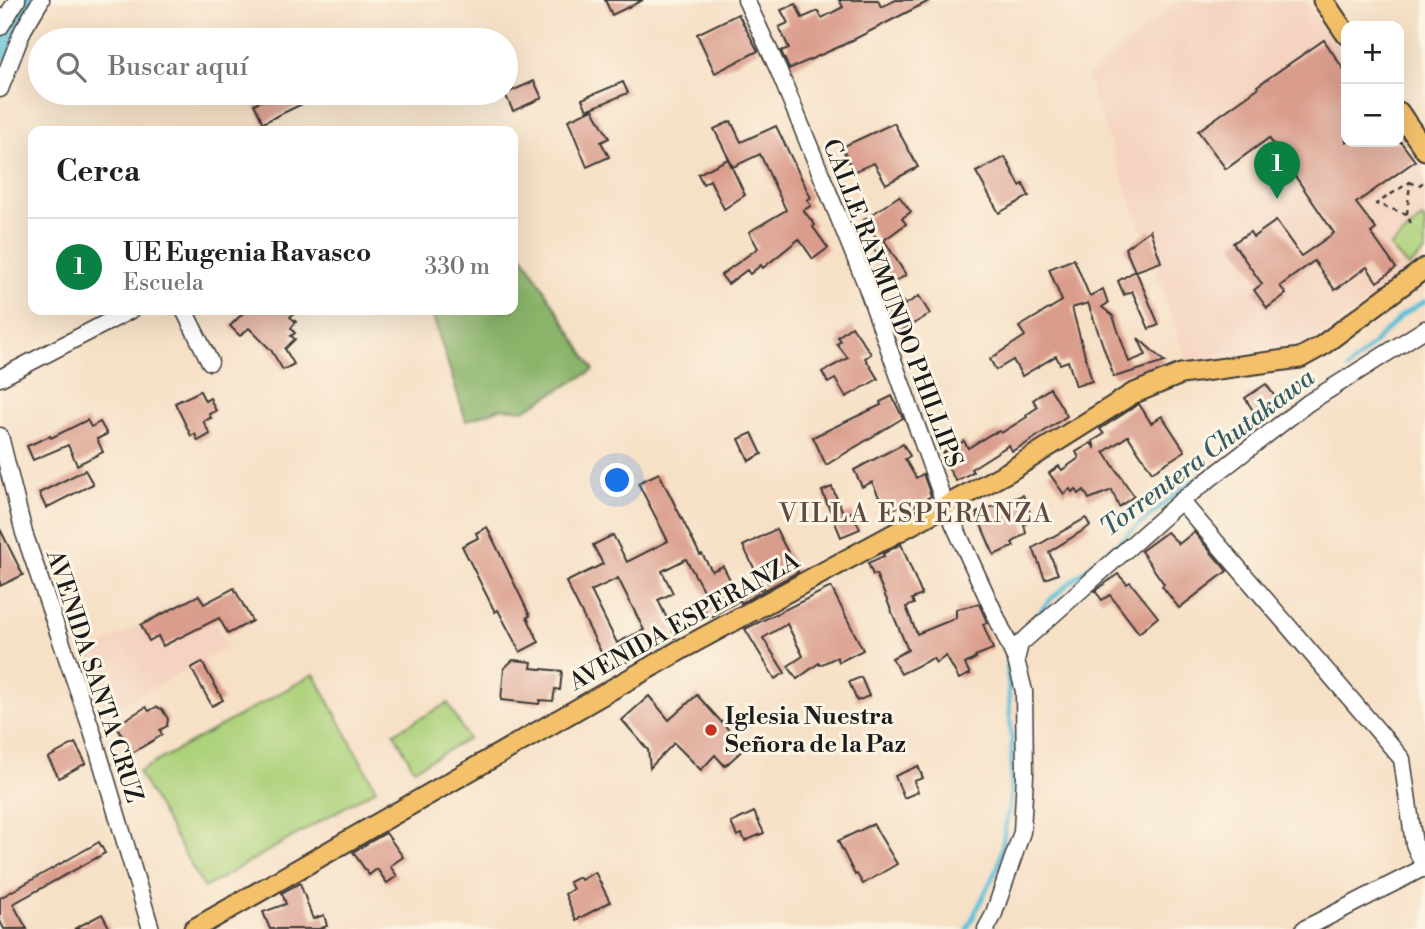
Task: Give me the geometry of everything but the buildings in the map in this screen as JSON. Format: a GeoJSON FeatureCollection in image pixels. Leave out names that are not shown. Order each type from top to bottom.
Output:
{"type":"FeatureCollection","features":[{"type":"Feature","properties":{"kind":"main road"},"geometry":{"type":"LineString","coordinates":[[1323,0],[1341,27]]}},
{"type":"Feature","properties":{"kind":"main road"},"geometry":{"type":"LineString","coordinates":[[1404,119],[1425,150]]}},
{"type":"Feature","properties":{"kind":"main road","name":"AVENIDA ESPERANZA"},"geometry":{"type":"LineString","coordinates":[[194,929],[682,649],[1008,472],[1132,394],[1181,374],[1300,358],[1320,347],[1425,268]]}},
{"type":"Feature","properties":{"kind":"street"},"geometry":{"type":"LineString","coordinates":[[0,27],[18,0]]}},
{"type":"Feature","properties":{"kind":"street"},"geometry":{"type":"LineString","coordinates":[[0,89],[23,30],[41,0]]}},
{"type":"Feature","properties":{"kind":"street","name":"CALLE RAYMUNDO PHILLIPS"},"geometry":{"type":"LineString","coordinates":[[746,0],[778,69],[865,282],[945,505],[1015,658],[1024,691],[1025,775],[1022,832],[986,929]]}},
{"type":"Feature","properties":{"kind":"street"},"geometry":{"type":"LineString","coordinates":[[0,378],[121,315]]}},
{"type":"Feature","properties":{"kind":"street"},"geometry":{"type":"LineString","coordinates":[[186,315],[209,362]]}},
{"type":"Feature","properties":{"kind":"street"},"geometry":{"type":"LineString","coordinates":[[1015,658],[1020,644],[1181,501],[1308,403],[1425,329]]}},
{"type":"Feature","properties":{"kind":"street","name":"AVENIDA SANTA CRUZ"},"geometry":{"type":"LineString","coordinates":[[0,436],[23,533],[92,730],[151,929]]}},
{"type":"Feature","properties":{"kind":"street"},"geometry":{"type":"LineString","coordinates":[[1181,501],[1402,759],[1414,844],[1425,868],[1304,929]]}},
{"type":"Feature","properties":{"kind":"path"},"geometry":{"type":"LineString","coordinates":[[1410,182],[1418,186],[1425,181]]}},
{"type":"Feature","properties":{"kind":"path"},"geometry":{"type":"LineString","coordinates":[[1407,214],[1376,204],[1410,182]]}},
{"type":"Feature","properties":{"kind":"path"},"geometry":{"type":"LineString","coordinates":[[1410,182],[1407,214],[1412,226]]}},
{"type":"Feature","properties":{"kind":"shaded area"},"geometry":{"type":"Polygon","coordinates":[[[1180,0],[1304,0],[1341,50],[1341,147],[1404,147],[1404,140],[1425,170],[1425,260],[1315,341],[1187,361],[1087,77],[1180,0]]]}},
{"type":"Feature","properties":{"kind":"shaded area"},"geometry":{"type":"Polygon","coordinates":[[[198,591],[228,647],[96,718],[83,656],[198,591]]]}},
{"type":"Feature","properties":{"kind":"green space"},"geometry":{"type":"Polygon","coordinates":[[[1422,218],[1425,221],[1425,252],[1408,267],[1390,247],[1422,218]]]}},
{"type":"Feature","properties":{"kind":"green space"},"geometry":{"type":"Polygon","coordinates":[[[518,247],[594,370],[524,410],[501,408],[466,421],[433,315],[518,315],[518,247]]]}},
{"type":"Feature","properties":{"kind":"green space"},"geometry":{"type":"Polygon","coordinates":[[[314,674],[376,789],[204,888],[138,772],[314,674]]]}},
{"type":"Feature","properties":{"kind":"green space"},"geometry":{"type":"Polygon","coordinates":[[[448,703],[468,739],[414,769],[394,733],[448,703]]]}},
{"type":"Feature","properties":{"kind":"waterway"},"geometry":{"type":"LineString","coordinates":[[0,49],[28,0]]}},
{"type":"Feature","properties":{"kind":"waterway","name":"Torrentera Chutakawa"},"geometry":{"type":"LineString","coordinates":[[1348,369],[1402,315],[1425,301]]}},
{"type":"Feature","properties":{"kind":"waterway","name":"Torrentera Chutakawa"},"geometry":{"type":"LineString","coordinates":[[1016,638],[1053,597],[1183,488],[1213,467]]}},
{"type":"Feature","properties":{"kind":"waterway","name":"Torrentera Chutakawa"},"geometry":{"type":"LineString","coordinates":[[967,929],[999,864],[1010,800],[1012,748],[1007,663]]}},
{"type":"Feature","properties":{"kind":"place","name":"UE Eugenia Ravasco"},"geometry":{"type":"Point","coordinates":[1277,199]}},
{"type":"Feature","properties":{"kind":"place","name":"Iglesia Nuestra Señora de la Paz"},"geometry":{"type":"Point","coordinates":[711,730]}},
{"type":"Feature","properties":{"kind":"district","name":"VILLA ESPERANZA"},"geometry":{"type":"Point","coordinates":[916,513]}}]}
